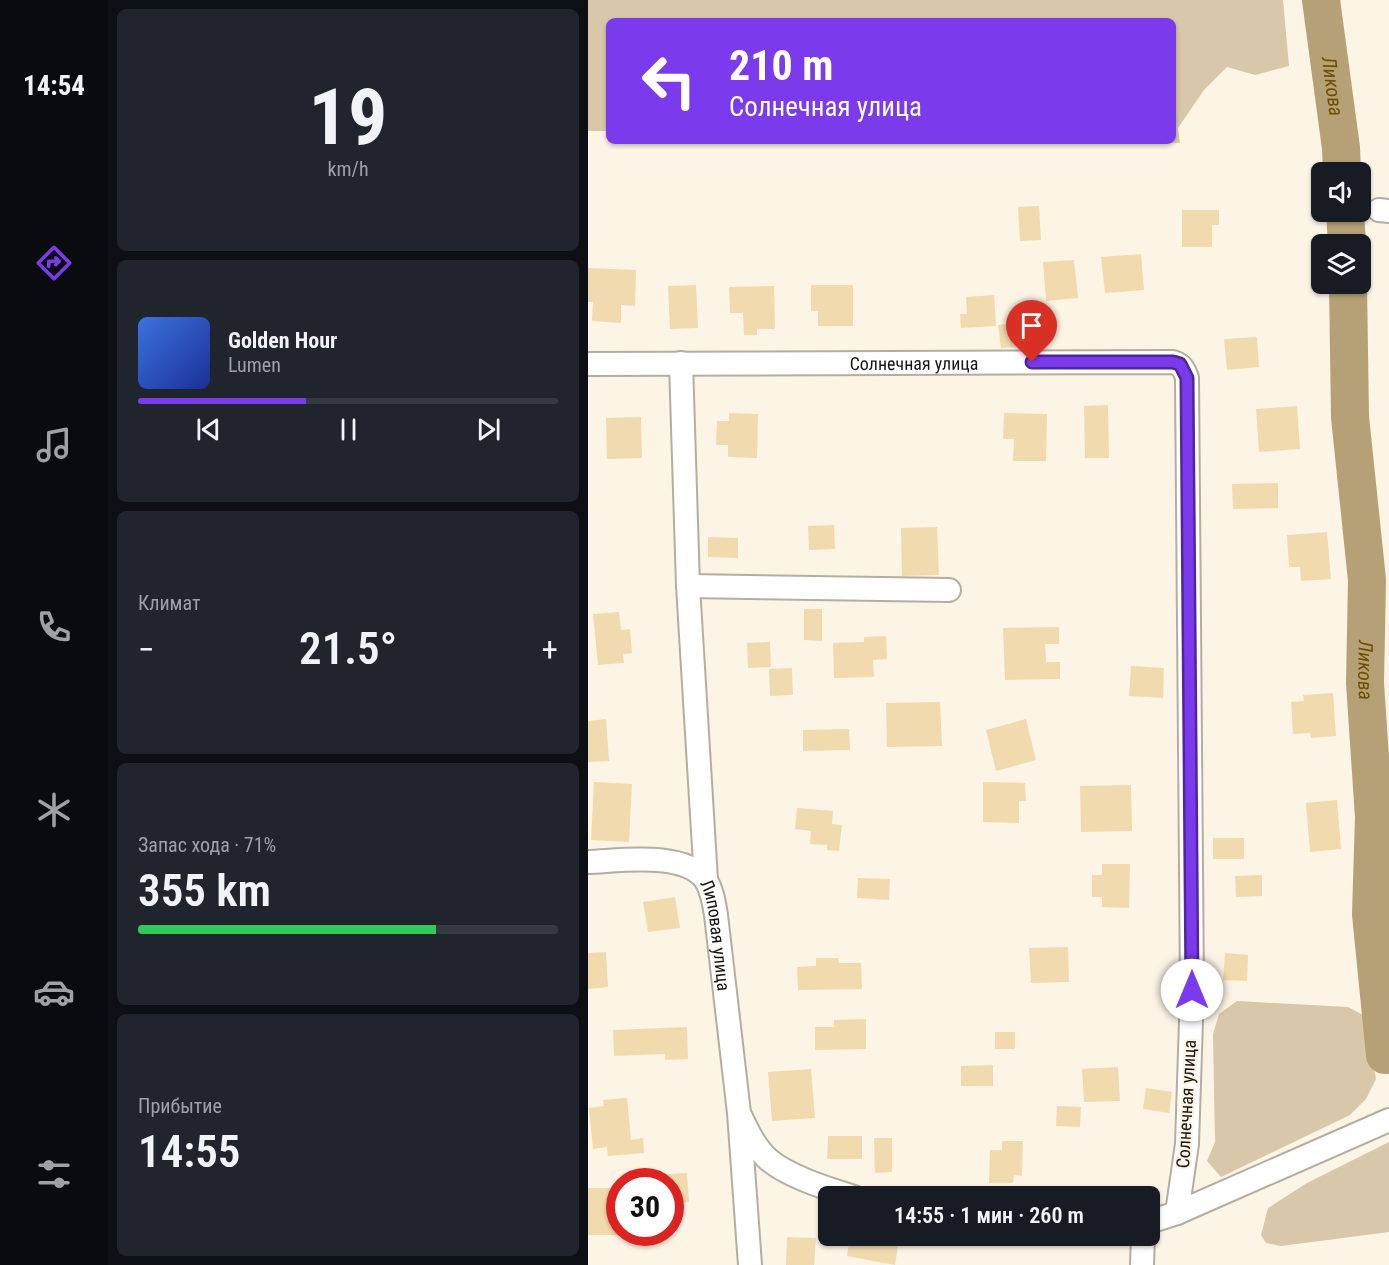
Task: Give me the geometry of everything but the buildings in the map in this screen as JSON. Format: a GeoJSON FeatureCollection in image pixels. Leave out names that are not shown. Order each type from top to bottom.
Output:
{"type":"FeatureCollection","features":[{"type":"Feature","properties":{"kind":"street","name":"Солнечная улица"},"geometry":{"type":"LineString","coordinates":[[588,364],[1173,362],[1180,364],[1187,378],[1192,990],[1187,1144],[1177,1213]]}},
{"type":"Feature","properties":{"kind":"street"},"geometry":{"type":"LineString","coordinates":[[681,363],[688,586],[706,880]]}},
{"type":"Feature","properties":{"kind":"street"},"geometry":{"type":"LineString","coordinates":[[688,586],[949,590]]}},
{"type":"Feature","properties":{"kind":"street","name":"Липовая улица"},"geometry":{"type":"LineString","coordinates":[[588,862],[671,861],[697,871],[706,880],[712,892],[738,1113],[750,1265]]}},
{"type":"Feature","properties":{"kind":"street"},"geometry":{"type":"LineString","coordinates":[[738,1113],[753,1140],[769,1160],[821,1186]]}},
{"type":"Feature","properties":{"kind":"street"},"geometry":{"type":"LineString","coordinates":[[1160,1221],[1389,1120]]}},
{"type":"Feature","properties":{"kind":"street"},"geometry":{"type":"LineString","coordinates":[[1142,1265],[1145,1246]]}},
{"type":"Feature","properties":{"kind":"shaded area"},"geometry":{"type":"Polygon","coordinates":[[[588,0],[1283,0],[1289,66],[1255,75],[1227,67],[1204,90],[1178,128],[1180,143],[1176,143],[1176,18],[606,18],[606,131],[588,131],[588,0]]]}},
{"type":"Feature","properties":{"kind":"shaded area"},"geometry":{"type":"Polygon","coordinates":[[[1237,1001],[1348,1007],[1367,1017],[1377,1036],[1372,1058],[1376,1079],[1366,1099],[1350,1115],[1221,1177],[1207,1161],[1215,1142],[1213,1034],[1219,1014],[1237,1001]]]}},
{"type":"Feature","properties":{"kind":"shaded area"},"geometry":{"type":"Polygon","coordinates":[[[1389,1142],[1389,1232],[1281,1246],[1266,1243],[1261,1235],[1268,1208],[1307,1183],[1389,1142]]]}},
{"type":"Feature","properties":{"kind":"waterway","name":"Ликова"},"geometry":{"type":"LineString","coordinates":[[1321,0],[1342,162]]}},
{"type":"Feature","properties":{"kind":"waterway","name":"Ликова"},"geometry":{"type":"LineString","coordinates":[[1346,222],[1346,234]]}},
{"type":"Feature","properties":{"kind":"waterway","name":"Ликова"},"geometry":{"type":"LineString","coordinates":[[1348,294],[1350,417],[1367,580],[1365,683],[1374,817],[1371,914],[1385,1055]]}},
{"type":"Feature","properties":{"kind":"route"},"geometry":{"type":"LineString","coordinates":[[1032,362],[1173,362],[1180,364],[1187,378],[1192,990]]}}]}
